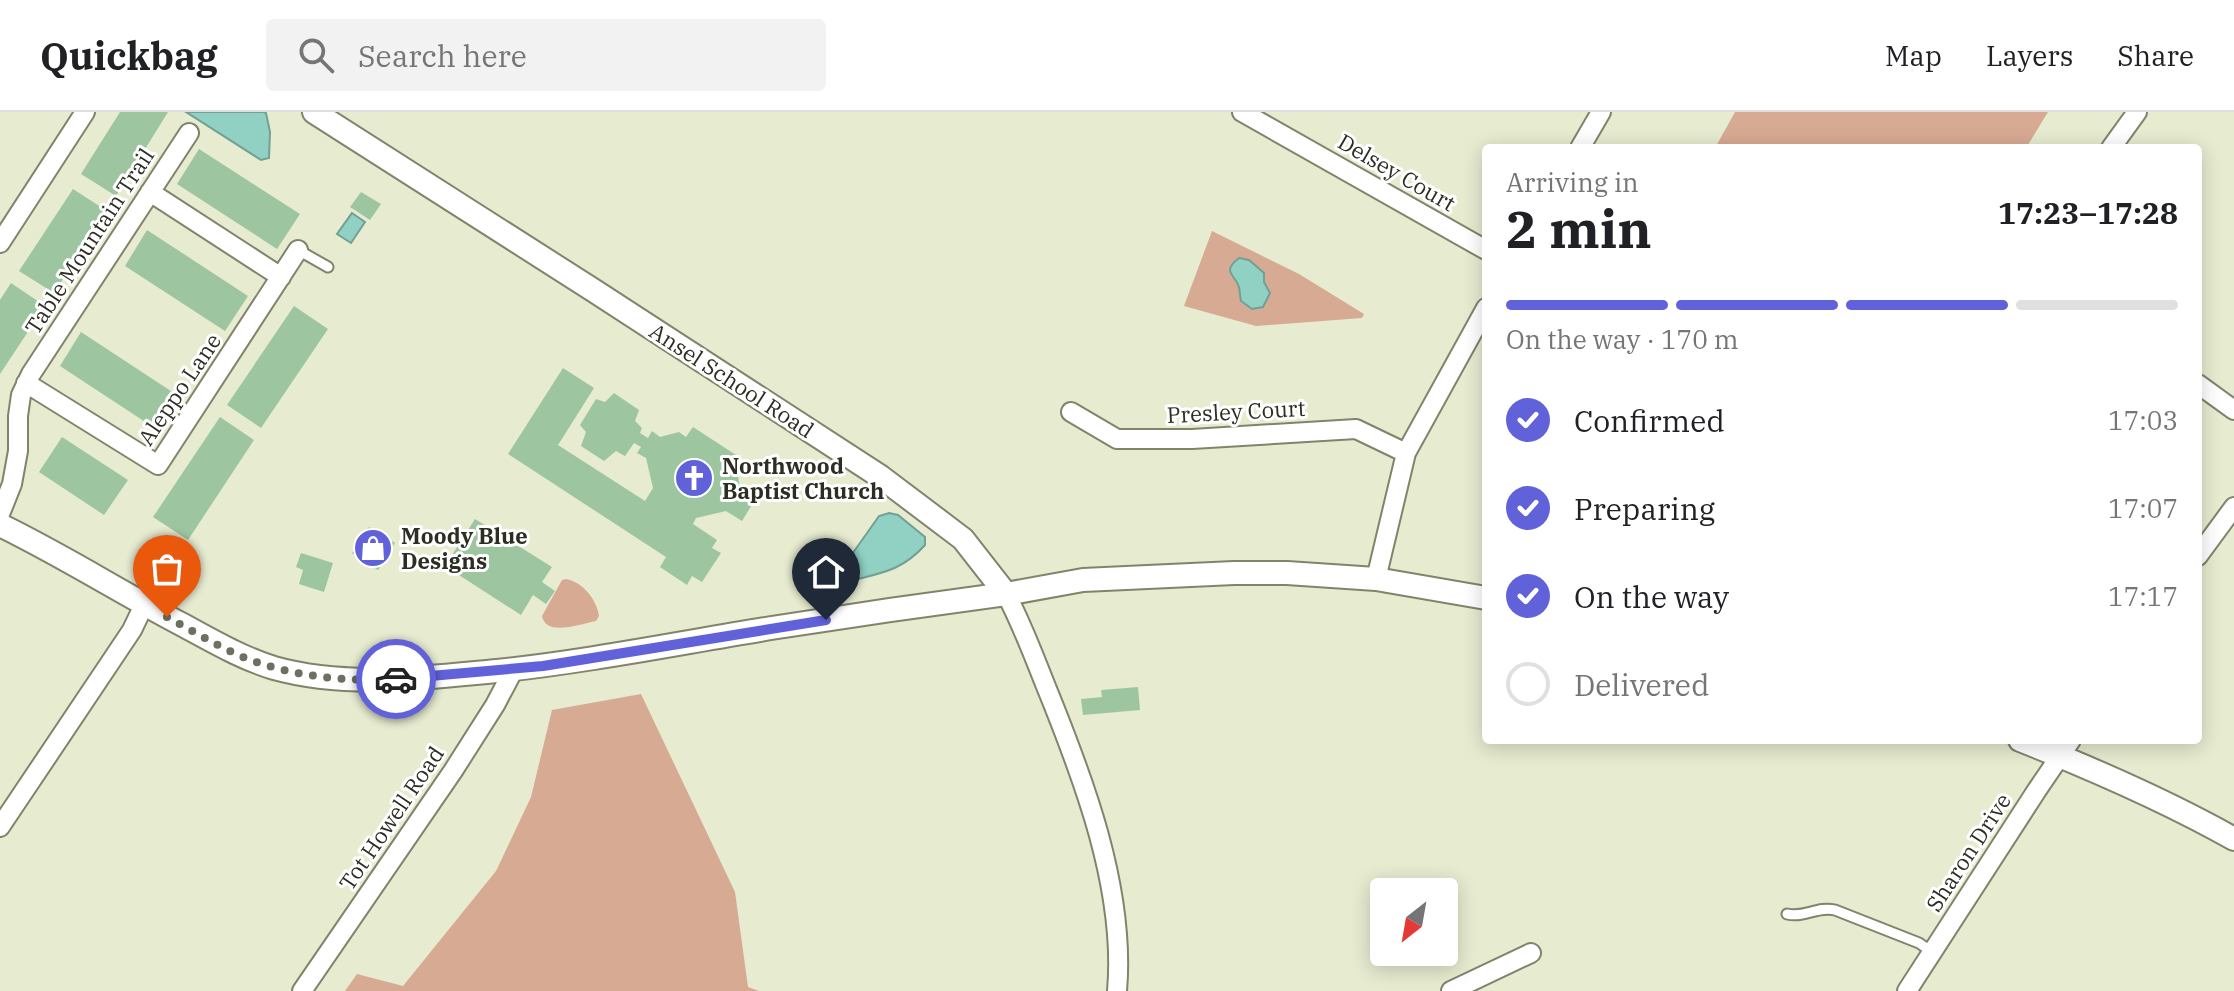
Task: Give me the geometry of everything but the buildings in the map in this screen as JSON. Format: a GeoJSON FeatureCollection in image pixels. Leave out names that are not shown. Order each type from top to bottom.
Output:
{"type":"FeatureCollection","features":[{"type":"Feature","properties":{"kind":"street"},"geometry":{"type":"LineString","coordinates":[[0,243],[85,112]]}},
{"type":"Feature","properties":{"kind":"street","name":"Ansel School Road"},"geometry":{"type":"LineString","coordinates":[[314,112],[881,477],[963,539],[1006,594]]}},
{"type":"Feature","properties":{"kind":"street","name":"Delsey Court"},"geometry":{"type":"LineString","coordinates":[[1242,112],[1482,248]]}},
{"type":"Feature","properties":{"kind":"street"},"geometry":{"type":"LineString","coordinates":[[1582,144],[1601,112]]}},
{"type":"Feature","properties":{"kind":"street"},"geometry":{"type":"LineString","coordinates":[[2114,144],[2137,112]]}},
{"type":"Feature","properties":{"kind":"street","name":"Table Mountain Trail"},"geometry":{"type":"LineString","coordinates":[[0,514],[12,484],[18,451],[18,416],[26,383],[189,133]]}},
{"type":"Feature","properties":{"kind":"street"},"geometry":{"type":"LineString","coordinates":[[150,192],[281,277]]}},
{"type":"Feature","properties":{"kind":"street","name":"Aleppo Lane"},"geometry":{"type":"LineString","coordinates":[[26,383],[158,465],[298,250]]}},
{"type":"Feature","properties":{"kind":"street"},"geometry":{"type":"LineString","coordinates":[[1376,579],[1406,453],[1482,315]]}},
{"type":"Feature","properties":{"kind":"street"},"geometry":{"type":"LineString","coordinates":[[2202,387],[2234,410]]}},
{"type":"Feature","properties":{"kind":"street","name":"Presley Court"},"geometry":{"type":"LineString","coordinates":[[1071,412],[1117,439],[1192,439],[1356,429],[1406,453]]}},
{"type":"Feature","properties":{"kind":"street"},"geometry":{"type":"LineString","coordinates":[[2202,551],[2234,507]]}},
{"type":"Feature","properties":{"kind":"street"},"geometry":{"type":"LineString","coordinates":[[0,525],[237,654],[272,667],[340,679],[390,680],[514,669],[1083,580],[1287,573],[1376,579],[1482,597]]}},
{"type":"Feature","properties":{"kind":"street"},"geometry":{"type":"LineString","coordinates":[[1006,594],[1022,624],[1076,758],[1095,824],[1117,923],[1117,991]]}},
{"type":"Feature","properties":{"kind":"street"},"geometry":{"type":"LineString","coordinates":[[0,827],[132,630],[144,605]]}},
{"type":"Feature","properties":{"kind":"street","name":"Tot Howell Road"},"geometry":{"type":"LineString","coordinates":[[302,991],[453,771],[514,669]]}},
{"type":"Feature","properties":{"kind":"street"},"geometry":{"type":"LineString","coordinates":[[2043,744],[2066,748],[2234,839]]}},
{"type":"Feature","properties":{"kind":"street","name":"Sharon Drive"},"geometry":{"type":"LineString","coordinates":[[1907,991],[2066,748]]}},
{"type":"Feature","properties":{"kind":"street"},"geometry":{"type":"LineString","coordinates":[[1451,991],[1531,953]]}},
{"type":"Feature","properties":{"kind":"lane"},"geometry":{"type":"LineString","coordinates":[[298,250],[328,267]]}},
{"type":"Feature","properties":{"kind":"lane"},"geometry":{"type":"LineString","coordinates":[[1787,914],[1799,916],[1821,908],[1835,910],[1919,943],[1932,952]]}},
{"type":"Feature","properties":{"kind":"shaded area"},"geometry":{"type":"Polygon","coordinates":[[[1735,112],[2048,112],[2028,144],[1717,144],[1735,112]]]}},
{"type":"Feature","properties":{"kind":"shaded area"},"geometry":{"type":"Polygon","coordinates":[[[1212,231],[1299,274],[1364,314],[1362,318],[1256,326],[1184,306],[1212,231]]]}},
{"type":"Feature","properties":{"kind":"shaded area"},"geometry":{"type":"Polygon","coordinates":[[[562,580],[578,584],[592,598],[598,610],[596,621],[564,628],[545,622],[542,616],[562,580]]]}},
{"type":"Feature","properties":{"kind":"shaded area"},"geometry":{"type":"Polygon","coordinates":[[[641,694],[735,892],[748,987],[759,991],[345,991],[357,974],[403,986],[496,871],[531,797],[552,710],[641,694]]]}},
{"type":"Feature","properties":{"kind":"water"},"geometry":{"type":"Polygon","coordinates":[[[186,112],[266,113],[270,132],[269,158],[261,160],[186,112]]]}},
{"type":"Feature","properties":{"kind":"water"},"geometry":{"type":"Polygon","coordinates":[[[352,213],[365,222],[351,243],[337,234],[352,213]]]}},
{"type":"Feature","properties":{"kind":"water"},"geometry":{"type":"Polygon","coordinates":[[[1239,258],[1249,260],[1264,273],[1264,282],[1270,293],[1263,307],[1252,309],[1241,301],[1239,287],[1230,270],[1239,258]]]}},
{"type":"Feature","properties":{"kind":"water"},"geometry":{"type":"Polygon","coordinates":[[[889,513],[898,515],[925,537],[925,545],[907,561],[889,570],[847,582],[842,579],[843,567],[879,516],[889,513]]]}},
{"type":"Feature","properties":{"kind":"way so far"},"geometry":{"type":"LineString","coordinates":[[167,617],[237,654],[272,667],[340,679],[396,679]]}},
{"type":"Feature","properties":{"kind":"place","name":"Northwood Baptist Church"},"geometry":{"type":"Point","coordinates":[694,478]}},
{"type":"Feature","properties":{"kind":"place","name":"Moody Blue Designs"},"geometry":{"type":"Point","coordinates":[373,548]}},
{"type":"Feature","properties":{"kind":"route"},"geometry":{"type":"LineString","coordinates":[[396,679],[543,666],[826,620]]}}]}
